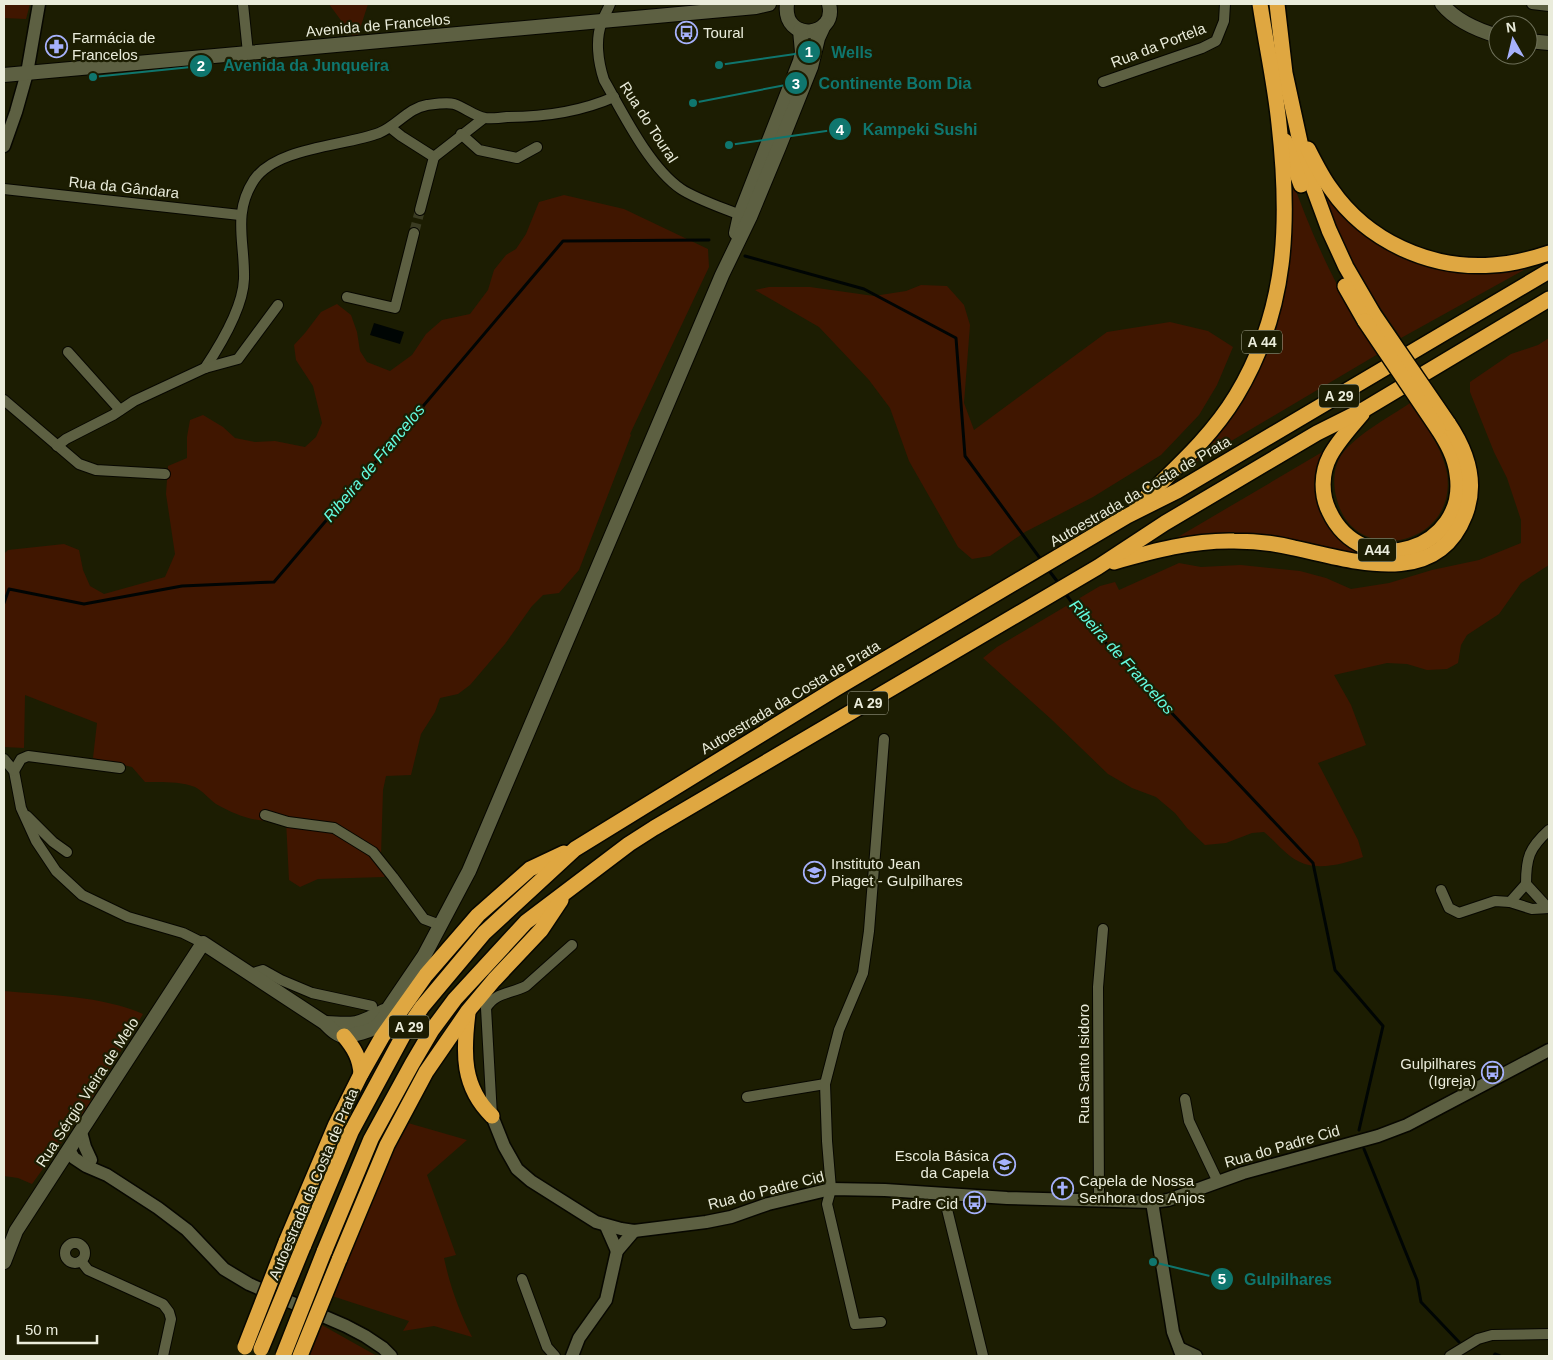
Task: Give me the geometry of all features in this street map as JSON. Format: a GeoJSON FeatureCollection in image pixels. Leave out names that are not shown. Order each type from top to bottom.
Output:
{"type":"FeatureCollection","features":[{"type":"Feature","properties":{"kind":"highway","name":"A 44"},"geometry":{"type":"LineString","coordinates":[[1127,516],[1199,446],[1220,420],[1236,396],[1251,367],[1274,304],[1281,274],[1284,245],[1284,192],[1279,123],[1260,4]]}},
{"type":"Feature","properties":{"kind":"highway"},"geometry":{"type":"LineString","coordinates":[[1278,4],[1282,59],[1305,165],[1329,230],[1370,318]]}},
{"type":"Feature","properties":{"kind":"highway"},"geometry":{"type":"LineString","coordinates":[[1098,567],[1180,546],[1232,541],[1275,544],[1369,564],[1414,562],[1438,551],[1455,534],[1467,511],[1471,474],[1461,444],[1443,426],[1338,273],[1320,235],[1279,123]]}},
{"type":"Feature","properties":{"kind":"highway"},"geometry":{"type":"LineString","coordinates":[[1300,135],[1320,174],[1346,207],[1374,232],[1406,250],[1441,261],[1476,265],[1508,263],[1549,253]]}},
{"type":"Feature","properties":{"kind":"highway","name":"Autoestrada da Costa de Prata"},"geometry":{"type":"LineString","coordinates":[[260,1353],[351,1132],[405,1032],[422,1007],[484,933],[575,849],[835,689],[1127,516],[1177,491],[1549,272]]}},
{"type":"Feature","properties":{"kind":"highway","name":"A 29"},"geometry":{"type":"LineString","coordinates":[[283,1356],[371,1139],[401,1083],[432,1030],[455,999],[526,922],[569,888],[654,828],[1015,617],[1098,567],[1165,523],[1317,433],[1365,410],[1549,299]]}},
{"type":"Feature","properties":{"kind":"highway","name":"A44"},"geometry":{"type":"LineString","coordinates":[[1365,410],[1330,457],[1323,483],[1327,506],[1339,528],[1349,538],[1359,544],[1386,552],[1417,547],[1442,529],[1451,514],[1456,501],[1458,476],[1443,426]]}},
{"type":"Feature","properties":{"kind":"highway","name":"A 29"},"geometry":{"type":"LineString","coordinates":[[243,1352],[286,1242],[336,1124],[382,1037],[426,975],[478,914],[530,869],[575,849]]}},
{"type":"Feature","properties":{"kind":"highway","name":"A 29"},"geometry":{"type":"LineString","coordinates":[[300,1356],[399,1122],[436,1056],[468,1011],[541,930],[569,888]]}},
{"type":"Feature","properties":{"kind":"highway"},"geometry":{"type":"LineString","coordinates":[[468,1011],[465,1042],[468,1073],[475,1097],[492,1116]]}},
{"type":"Feature","properties":{"kind":"highway"},"geometry":{"type":"LineString","coordinates":[[344,1036],[357,1054],[361,1074]]}},
{"type":"Feature","properties":{"kind":"main road"},"geometry":{"type":"LineString","coordinates":[[788,4],[786,11],[788,18],[795,27],[800,30],[812,31],[824,26]]}},
{"type":"Feature","properties":{"kind":"main road"},"geometry":{"type":"LineString","coordinates":[[202,943],[325,1023],[333,1031],[344,1036],[364,1033],[379,1026],[385,1018],[388,1009],[424,956],[469,871],[731,255],[750,217],[811,67],[818,38],[830,14],[829,4]]}},
{"type":"Feature","properties":{"kind":"main road"},"geometry":{"type":"LineString","coordinates":[[1442,4],[1448,11],[1475,29],[1488,33]]}},
{"type":"Feature","properties":{"kind":"main road","name":"Avenida de Francelos"},"geometry":{"type":"LineString","coordinates":[[4,75],[602,22],[763,5],[788,18]]}},
{"type":"Feature","properties":{"kind":"main road"},"geometry":{"type":"LineString","coordinates":[[731,255],[740,215],[800,61],[802,52],[800,30]]}},
{"type":"Feature","properties":{"kind":"main road","name":"Rua Sérgio Vieira de Melo"},"geometry":{"type":"LineString","coordinates":[[4,1262],[16,1231],[202,943]]}},
{"type":"Feature","properties":{"kind":"main road"},"geometry":{"type":"LineString","coordinates":[[325,1023],[357,1024],[373,1018],[388,1009]]}},
{"type":"Feature","properties":{"kind":"street"},"geometry":{"type":"LineString","coordinates":[[4,146],[27,73],[39,4]]}},
{"type":"Feature","properties":{"kind":"street"},"geometry":{"type":"LineString","coordinates":[[243,4],[248,53]]}},
{"type":"Feature","properties":{"kind":"street","name":"Rua do Toural"},"geometry":{"type":"LineString","coordinates":[[610,4],[602,22],[598,41],[601,72],[636,134],[668,178],[682,190],[740,215]]}},
{"type":"Feature","properties":{"kind":"street","name":"Rua da Portela"},"geometry":{"type":"LineString","coordinates":[[1103,82],[1202,48],[1216,41],[1224,21],[1225,4]]}},
{"type":"Feature","properties":{"kind":"street"},"geometry":{"type":"LineString","coordinates":[[1532,4],[1549,6]]}},
{"type":"Feature","properties":{"kind":"street"},"geometry":{"type":"LineString","coordinates":[[205,368],[216,352],[239,304],[244,280],[240,215],[246,195],[256,178],[272,164],[296,153],[376,134],[391,128],[407,113],[425,105],[453,103],[484,118],[525,117],[578,110],[614,97]]}},
{"type":"Feature","properties":{"kind":"street"},"geometry":{"type":"LineString","coordinates":[[420,210],[434,157],[461,134],[484,118]]}},
{"type":"Feature","properties":{"kind":"street"},"geometry":{"type":"LineString","coordinates":[[391,128],[434,157]]}},
{"type":"Feature","properties":{"kind":"street"},"geometry":{"type":"LineString","coordinates":[[461,134],[479,150],[517,158],[537,147]]}},
{"type":"Feature","properties":{"kind":"street","name":"Rua da Gândara"},"geometry":{"type":"LineString","coordinates":[[4,188],[240,215]]}},
{"type":"Feature","properties":{"kind":"street"},"geometry":{"type":"LineString","coordinates":[[347,298],[395,308],[414,233]]}},
{"type":"Feature","properties":{"kind":"street"},"geometry":{"type":"LineString","coordinates":[[58,446],[66,439],[134,401],[205,368],[238,359],[278,305]]}},
{"type":"Feature","properties":{"kind":"street"},"geometry":{"type":"LineString","coordinates":[[68,352],[120,410]]}},
{"type":"Feature","properties":{"kind":"street"},"geometry":{"type":"LineString","coordinates":[[4,400],[79,464],[96,470],[165,474]]}},
{"type":"Feature","properties":{"kind":"street"},"geometry":{"type":"LineString","coordinates":[[881,1322],[855,1324],[827,1204],[831,1189],[825,1084],[839,1030],[863,973],[869,931],[884,739]]}},
{"type":"Feature","properties":{"kind":"street"},"geometry":{"type":"LineString","coordinates":[[14,771],[21,759],[28,756],[120,768]]}},
{"type":"Feature","properties":{"kind":"street"},"geometry":{"type":"LineString","coordinates":[[4,759],[14,771],[21,808],[36,841],[56,871],[82,895],[128,917],[183,933],[202,943]]}},
{"type":"Feature","properties":{"kind":"street"},"geometry":{"type":"LineString","coordinates":[[21,808],[52,842],[67,852]]}},
{"type":"Feature","properties":{"kind":"street"},"geometry":{"type":"LineString","coordinates":[[265,815],[288,822],[334,828],[373,852],[424,919],[440,925]]}},
{"type":"Feature","properties":{"kind":"street"},"geometry":{"type":"LineString","coordinates":[[1510,902],[1526,884],[1528,856],[1535,842],[1549,830]]}},
{"type":"Feature","properties":{"kind":"street"},"geometry":{"type":"LineString","coordinates":[[1526,884],[1549,908]]}},
{"type":"Feature","properties":{"kind":"street"},"geometry":{"type":"LineString","coordinates":[[1441,890],[1449,908],[1460,913],[1495,901],[1510,902],[1532,909],[1549,908]]}},
{"type":"Feature","properties":{"kind":"street","name":"Rua Santo Isidoro"},"geometry":{"type":"LineString","coordinates":[[1099,1200],[1098,988],[1102,929]]}},
{"type":"Feature","properties":{"kind":"street"},"geometry":{"type":"LineString","coordinates":[[492,1116],[486,1008],[495,997],[526,986],[572,945]]}},
{"type":"Feature","properties":{"kind":"street"},"geometry":{"type":"LineString","coordinates":[[250,974],[263,970],[312,993],[372,1006]]}},
{"type":"Feature","properties":{"kind":"street","name":"Rua do Padre Cid"},"geometry":{"type":"LineString","coordinates":[[492,1116],[504,1146],[517,1169],[531,1181],[596,1222],[606,1226],[634,1230],[706,1222],[731,1217],[768,1204],[831,1189],[943,1193],[1007,1198],[1152,1202],[1168,1200],[1243,1173],[1378,1136],[1407,1125],[1549,1050]]}},
{"type":"Feature","properties":{"kind":"street"},"geometry":{"type":"LineString","coordinates":[[747,1097],[825,1084]]}},
{"type":"Feature","properties":{"kind":"street"},"geometry":{"type":"LineString","coordinates":[[1185,1099],[1189,1121],[1218,1182]]}},
{"type":"Feature","properties":{"kind":"street"},"geometry":{"type":"LineString","coordinates":[[81,1132],[89,1163]]}},
{"type":"Feature","properties":{"kind":"street"},"geometry":{"type":"LineString","coordinates":[[69,1150],[74,1158],[89,1163],[158,1208],[187,1230],[224,1269],[249,1284],[346,1326],[383,1348],[390,1356]]}},
{"type":"Feature","properties":{"kind":"street"},"geometry":{"type":"LineString","coordinates":[[56,1170],[89,1163]]}},
{"type":"Feature","properties":{"kind":"street"},"geometry":{"type":"LineString","coordinates":[[943,1193],[983,1356]]}},
{"type":"Feature","properties":{"kind":"street"},"geometry":{"type":"LineString","coordinates":[[1152,1202],[1173,1332],[1182,1353],[1196,1356]]}},
{"type":"Feature","properties":{"kind":"street"},"geometry":{"type":"LineString","coordinates":[[606,1226],[617,1251]]}},
{"type":"Feature","properties":{"kind":"street"},"geometry":{"type":"LineString","coordinates":[[572,1356],[579,1338],[606,1300],[617,1251],[634,1230]]}},
{"type":"Feature","properties":{"kind":"street"},"geometry":{"type":"LineString","coordinates":[[81,1261],[88,1270],[163,1304],[169,1312],[171,1319],[162,1356]]}},
{"type":"Feature","properties":{"kind":"street"},"geometry":{"type":"LineString","coordinates":[[522,1279],[547,1347],[554,1356]]}},
{"type":"Feature","properties":{"kind":"street"},"geometry":{"type":"LineString","coordinates":[[1450,1356],[1478,1340],[1492,1335],[1549,1334]]}},
{"type":"Feature","properties":{"kind":"shaded area"},"geometry":{"type":"Polygon","coordinates":[[[4,4],[30,4],[26,19],[4,18],[4,4]]]}},
{"type":"Feature","properties":{"kind":"shaded area"},"geometry":{"type":"Polygon","coordinates":[[[329,4],[368,4],[356,41],[329,4]]]}},
{"type":"Feature","properties":{"kind":"shaded area"},"geometry":{"type":"Polygon","coordinates":[[[1289,171],[1307,219],[1328,266],[1351,310],[1378,354],[1184,469],[1262,354],[1289,171]]]}},
{"type":"Feature","properties":{"kind":"shaded area"},"geometry":{"type":"Polygon","coordinates":[[[1318,182],[1405,255],[1531,266],[1401,338],[1379,306],[1377,306],[1336,230],[1318,182]]]}},
{"type":"Feature","properties":{"kind":"shaded area"},"geometry":{"type":"Polygon","coordinates":[[[564,195],[624,209],[708,249],[709,267],[630,434],[579,570],[559,593],[543,595],[532,606],[505,644],[470,685],[458,694],[440,698],[435,712],[421,734],[411,775],[386,776],[383,790],[381,855],[389,870],[384,877],[318,879],[300,887],[289,880],[286,820],[267,821],[241,816],[216,804],[195,787],[176,783],[145,782],[132,767],[93,758],[97,723],[25,695],[24,748],[4,747],[4,554],[8,550],[64,544],[79,550],[83,570],[90,586],[104,594],[165,577],[175,554],[166,494],[168,466],[187,458],[187,437],[190,420],[203,415],[223,427],[235,438],[255,442],[275,441],[305,447],[316,437],[322,423],[313,386],[296,360],[294,345],[321,312],[337,304],[351,315],[357,332],[360,351],[367,362],[390,371],[412,355],[426,334],[442,320],[470,314],[488,290],[494,270],[506,255],[516,249],[526,234],[539,202],[564,195]]]}},
{"type":"Feature","properties":{"kind":"shaded area"},"geometry":{"type":"Polygon","coordinates":[[[921,285],[947,286],[964,305],[970,325],[964,403],[974,430],[1107,332],[1170,322],[1208,331],[1233,347],[1217,385],[1199,415],[1161,455],[1093,497],[1025,532],[990,556],[972,559],[958,547],[909,461],[890,408],[869,380],[819,327],[755,290],[769,287],[810,287],[874,296],[906,291],[921,285]]]}},
{"type":"Feature","properties":{"kind":"shaded area"},"geometry":{"type":"Polygon","coordinates":[[[374,323],[404,332],[400,344],[370,335],[374,323]]]}},
{"type":"Feature","properties":{"kind":"shaded area"},"geometry":{"type":"Polygon","coordinates":[[[1549,338],[1549,565],[1521,583],[1499,614],[1467,635],[1461,645],[1458,663],[1447,669],[1427,670],[1407,664],[1387,663],[1334,675],[1351,705],[1366,745],[1318,763],[1358,840],[1363,857],[1330,866],[1304,864],[1288,854],[1264,832],[1252,833],[1226,843],[1205,845],[1187,828],[1175,813],[1156,797],[1132,788],[1108,774],[1051,719],[983,658],[997,647],[1100,586],[1115,582],[1119,590],[1179,563],[1201,567],[1241,565],[1300,571],[1326,578],[1351,589],[1389,583],[1432,570],[1479,560],[1521,543],[1521,520],[1507,478],[1494,452],[1470,392],[1470,382],[1511,354],[1538,345],[1549,338]]]}},
{"type":"Feature","properties":{"kind":"shaded area"},"geometry":{"type":"Polygon","coordinates":[[[1410,403],[1432,436],[1445,463],[1447,473],[1446,498],[1437,518],[1422,532],[1403,539],[1383,541],[1363,535],[1347,521],[1337,500],[1334,479],[1339,459],[1352,443],[1371,428],[1410,403]]]}},
{"type":"Feature","properties":{"kind":"shaded area"},"geometry":{"type":"Polygon","coordinates":[[[1324,451],[1318,468],[1316,485],[1318,501],[1323,516],[1343,542],[1375,556],[1351,554],[1311,543],[1278,537],[1230,534],[1181,539],[1178,537],[1324,451]]]}},
{"type":"Feature","properties":{"kind":"shaded area"},"geometry":{"type":"Polygon","coordinates":[[[4,991],[93,1000],[110,1003],[143,1014],[86,1109],[32,1184],[18,1178],[4,1176],[4,991]]]}},
{"type":"Feature","properties":{"kind":"shaded area"},"geometry":{"type":"Polygon","coordinates":[[[408,1123],[467,1140],[427,1175],[456,1255],[444,1258],[455,1298],[472,1337],[434,1326],[403,1331],[409,1321],[332,1296],[386,1164],[408,1123]]]}},
{"type":"Feature","properties":{"kind":"shaded area"},"geometry":{"type":"Polygon","coordinates":[[[320,1324],[377,1356],[307,1356],[320,1324]]]}},
{"type":"Feature","properties":{"kind":"waterway","name":"Ribeira de Francelos"},"geometry":{"type":"LineString","coordinates":[[4,603],[9,589],[84,604],[182,586],[274,582],[563,241],[709,240]]}},
{"type":"Feature","properties":{"kind":"waterway","name":"Ribeira de Francelos"},"geometry":{"type":"LineString","coordinates":[[745,256],[864,289],[956,338],[965,456],[1042,561]]}},
{"type":"Feature","properties":{"kind":"waterway","name":"Ribeira de Francelos"},"geometry":{"type":"LineString","coordinates":[[1047,568],[1060,585]]}},
{"type":"Feature","properties":{"kind":"waterway","name":"Ribeira de Francelos"},"geometry":{"type":"LineString","coordinates":[[1065,593],[1086,622],[1313,863],[1335,970],[1383,1026],[1359,1130]]}},
{"type":"Feature","properties":{"kind":"waterway","name":"Ribeira de Francelos"},"geometry":{"type":"LineString","coordinates":[[1364,1149],[1417,1280],[1421,1302],[1459,1342]]}},
{"type":"Feature","properties":{"kind":"waterway","name":"Ribeira de Francelos"},"geometry":{"type":"LineString","coordinates":[[1494,1356],[1495,1354],[1500,1356]]}},
{"type":"Feature","properties":{"kind":"tunnel"},"geometry":{"type":"LineString","coordinates":[[414,233],[420,210]]}},
{"type":"Feature","properties":{"kind":"place","name":"Toural"},"geometry":{"type":"Point","coordinates":[687,32]}},
{"type":"Feature","properties":{"kind":"place","name":"Farmácia de Francelos"},"geometry":{"type":"Point","coordinates":[56,46]}},
{"type":"Feature","properties":{"kind":"place","name":"Wells"},"geometry":{"type":"Point","coordinates":[719,65]}},
{"type":"Feature","properties":{"kind":"place","name":"Avenida da Junqueira"},"geometry":{"type":"Point","coordinates":[93,77]}},
{"type":"Feature","properties":{"kind":"place","name":"Continente Bom Dia"},"geometry":{"type":"Point","coordinates":[693,103]}},
{"type":"Feature","properties":{"kind":"place","name":"Kampeki Sushi"},"geometry":{"type":"Point","coordinates":[729,145]}},
{"type":"Feature","properties":{"kind":"place","name":"Instituto Jean Piaget - Gulpilhares"},"geometry":{"type":"Point","coordinates":[815,872]}},
{"type":"Feature","properties":{"kind":"place","name":"Gulpilhares (Igreja)"},"geometry":{"type":"Point","coordinates":[1492,1072]}},
{"type":"Feature","properties":{"kind":"place","name":"Escola Básica da Capela"},"geometry":{"type":"Point","coordinates":[1005,1164]}},
{"type":"Feature","properties":{"kind":"place","name":"Capela de Nossa Senhora dos Anjos"},"geometry":{"type":"Point","coordinates":[1063,1189]}},
{"type":"Feature","properties":{"kind":"place","name":"Padre Cid"},"geometry":{"type":"Point","coordinates":[974,1203]}},
{"type":"Feature","properties":{"kind":"place","name":"Gulpilhares"},"geometry":{"type":"Point","coordinates":[1153,1262]}}]}
